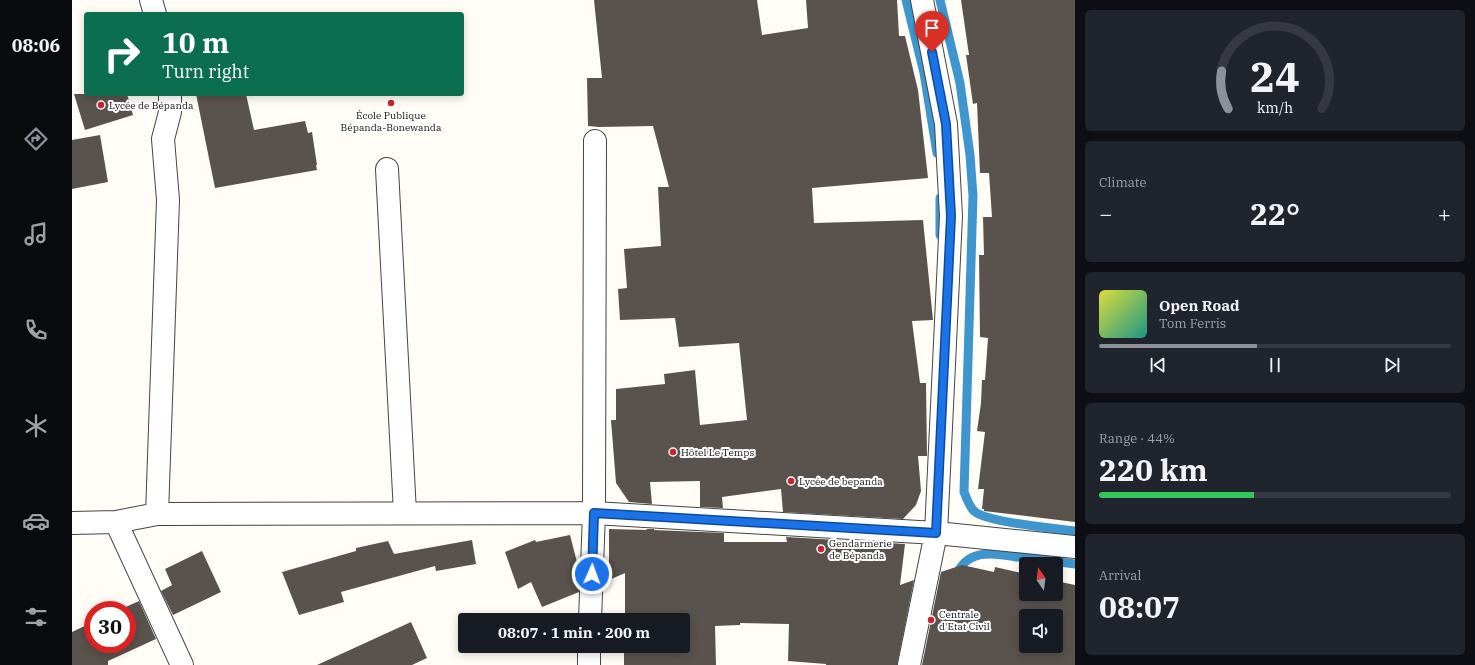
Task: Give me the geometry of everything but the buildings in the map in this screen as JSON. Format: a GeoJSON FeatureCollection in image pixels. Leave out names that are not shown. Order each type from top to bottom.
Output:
{"type":"FeatureCollection","features":[{"type":"Feature","properties":{"kind":"street"},"geometry":{"type":"LineString","coordinates":[[151,0],[154,12]]}},
{"type":"Feature","properties":{"kind":"street"},"geometry":{"type":"LineString","coordinates":[[909,665],[936,533],[951,216],[946,124],[922,0]]}},
{"type":"Feature","properties":{"kind":"street"},"geometry":{"type":"LineString","coordinates":[[157,514],[168,200],[163,140],[170,112],[170,96]]}},
{"type":"Feature","properties":{"kind":"street"},"geometry":{"type":"LineString","coordinates":[[590,613],[594,513],[595,141]]}},
{"type":"Feature","properties":{"kind":"street"},"geometry":{"type":"LineString","coordinates":[[387,169],[405,513]]}},
{"type":"Feature","properties":{"kind":"street"},"geometry":{"type":"LineString","coordinates":[[72,523],[116,522],[157,514],[594,513],[936,533],[1075,547]]}},
{"type":"Feature","properties":{"kind":"street"},"geometry":{"type":"LineString","coordinates":[[116,522],[182,665]]}},
{"type":"Feature","properties":{"kind":"street"},"geometry":{"type":"LineString","coordinates":[[589,665],[590,653]]}},
{"type":"Feature","properties":{"kind":"waterway"},"geometry":{"type":"LineString","coordinates":[[906,0],[924,73],[937,153]]}},
{"type":"Feature","properties":{"kind":"waterway"},"geometry":{"type":"LineString","coordinates":[[940,0],[960,83],[970,155],[973,196],[964,492],[972,509],[981,515],[1006,522],[1075,531]]}},
{"type":"Feature","properties":{"kind":"waterway"},"geometry":{"type":"LineString","coordinates":[[940,198],[940,235]]}},
{"type":"Feature","properties":{"kind":"waterway"},"geometry":{"type":"LineString","coordinates":[[956,576],[961,567],[967,561],[982,554],[999,554],[1017,557]]}},
{"type":"Feature","properties":{"kind":"waterway"},"geometry":{"type":"LineString","coordinates":[[1063,562],[1075,564]]}},
{"type":"Feature","properties":{"kind":"place","name":"École Publique Bépanda-Bonewanda"},"geometry":{"type":"Point","coordinates":[391,103]}},
{"type":"Feature","properties":{"kind":"place","name":"Lycée de Bépanda"},"geometry":{"type":"Point","coordinates":[101,105]}},
{"type":"Feature","properties":{"kind":"place","name":"Hôtel Le Temps"},"geometry":{"type":"Point","coordinates":[673,452]}},
{"type":"Feature","properties":{"kind":"place","name":"Lycée de bepanda"},"geometry":{"type":"Point","coordinates":[791,481]}},
{"type":"Feature","properties":{"kind":"place","name":"Gendarmerie de Bépanda"},"geometry":{"type":"Point","coordinates":[821,549]}},
{"type":"Feature","properties":{"kind":"place","name":"Centrale d'Etat Civil"},"geometry":{"type":"Point","coordinates":[931,620]}},
{"type":"Feature","properties":{"kind":"route"},"geometry":{"type":"LineString","coordinates":[[592,574],[594,513],[936,533],[951,216],[946,124],[932,52]]}}]}
